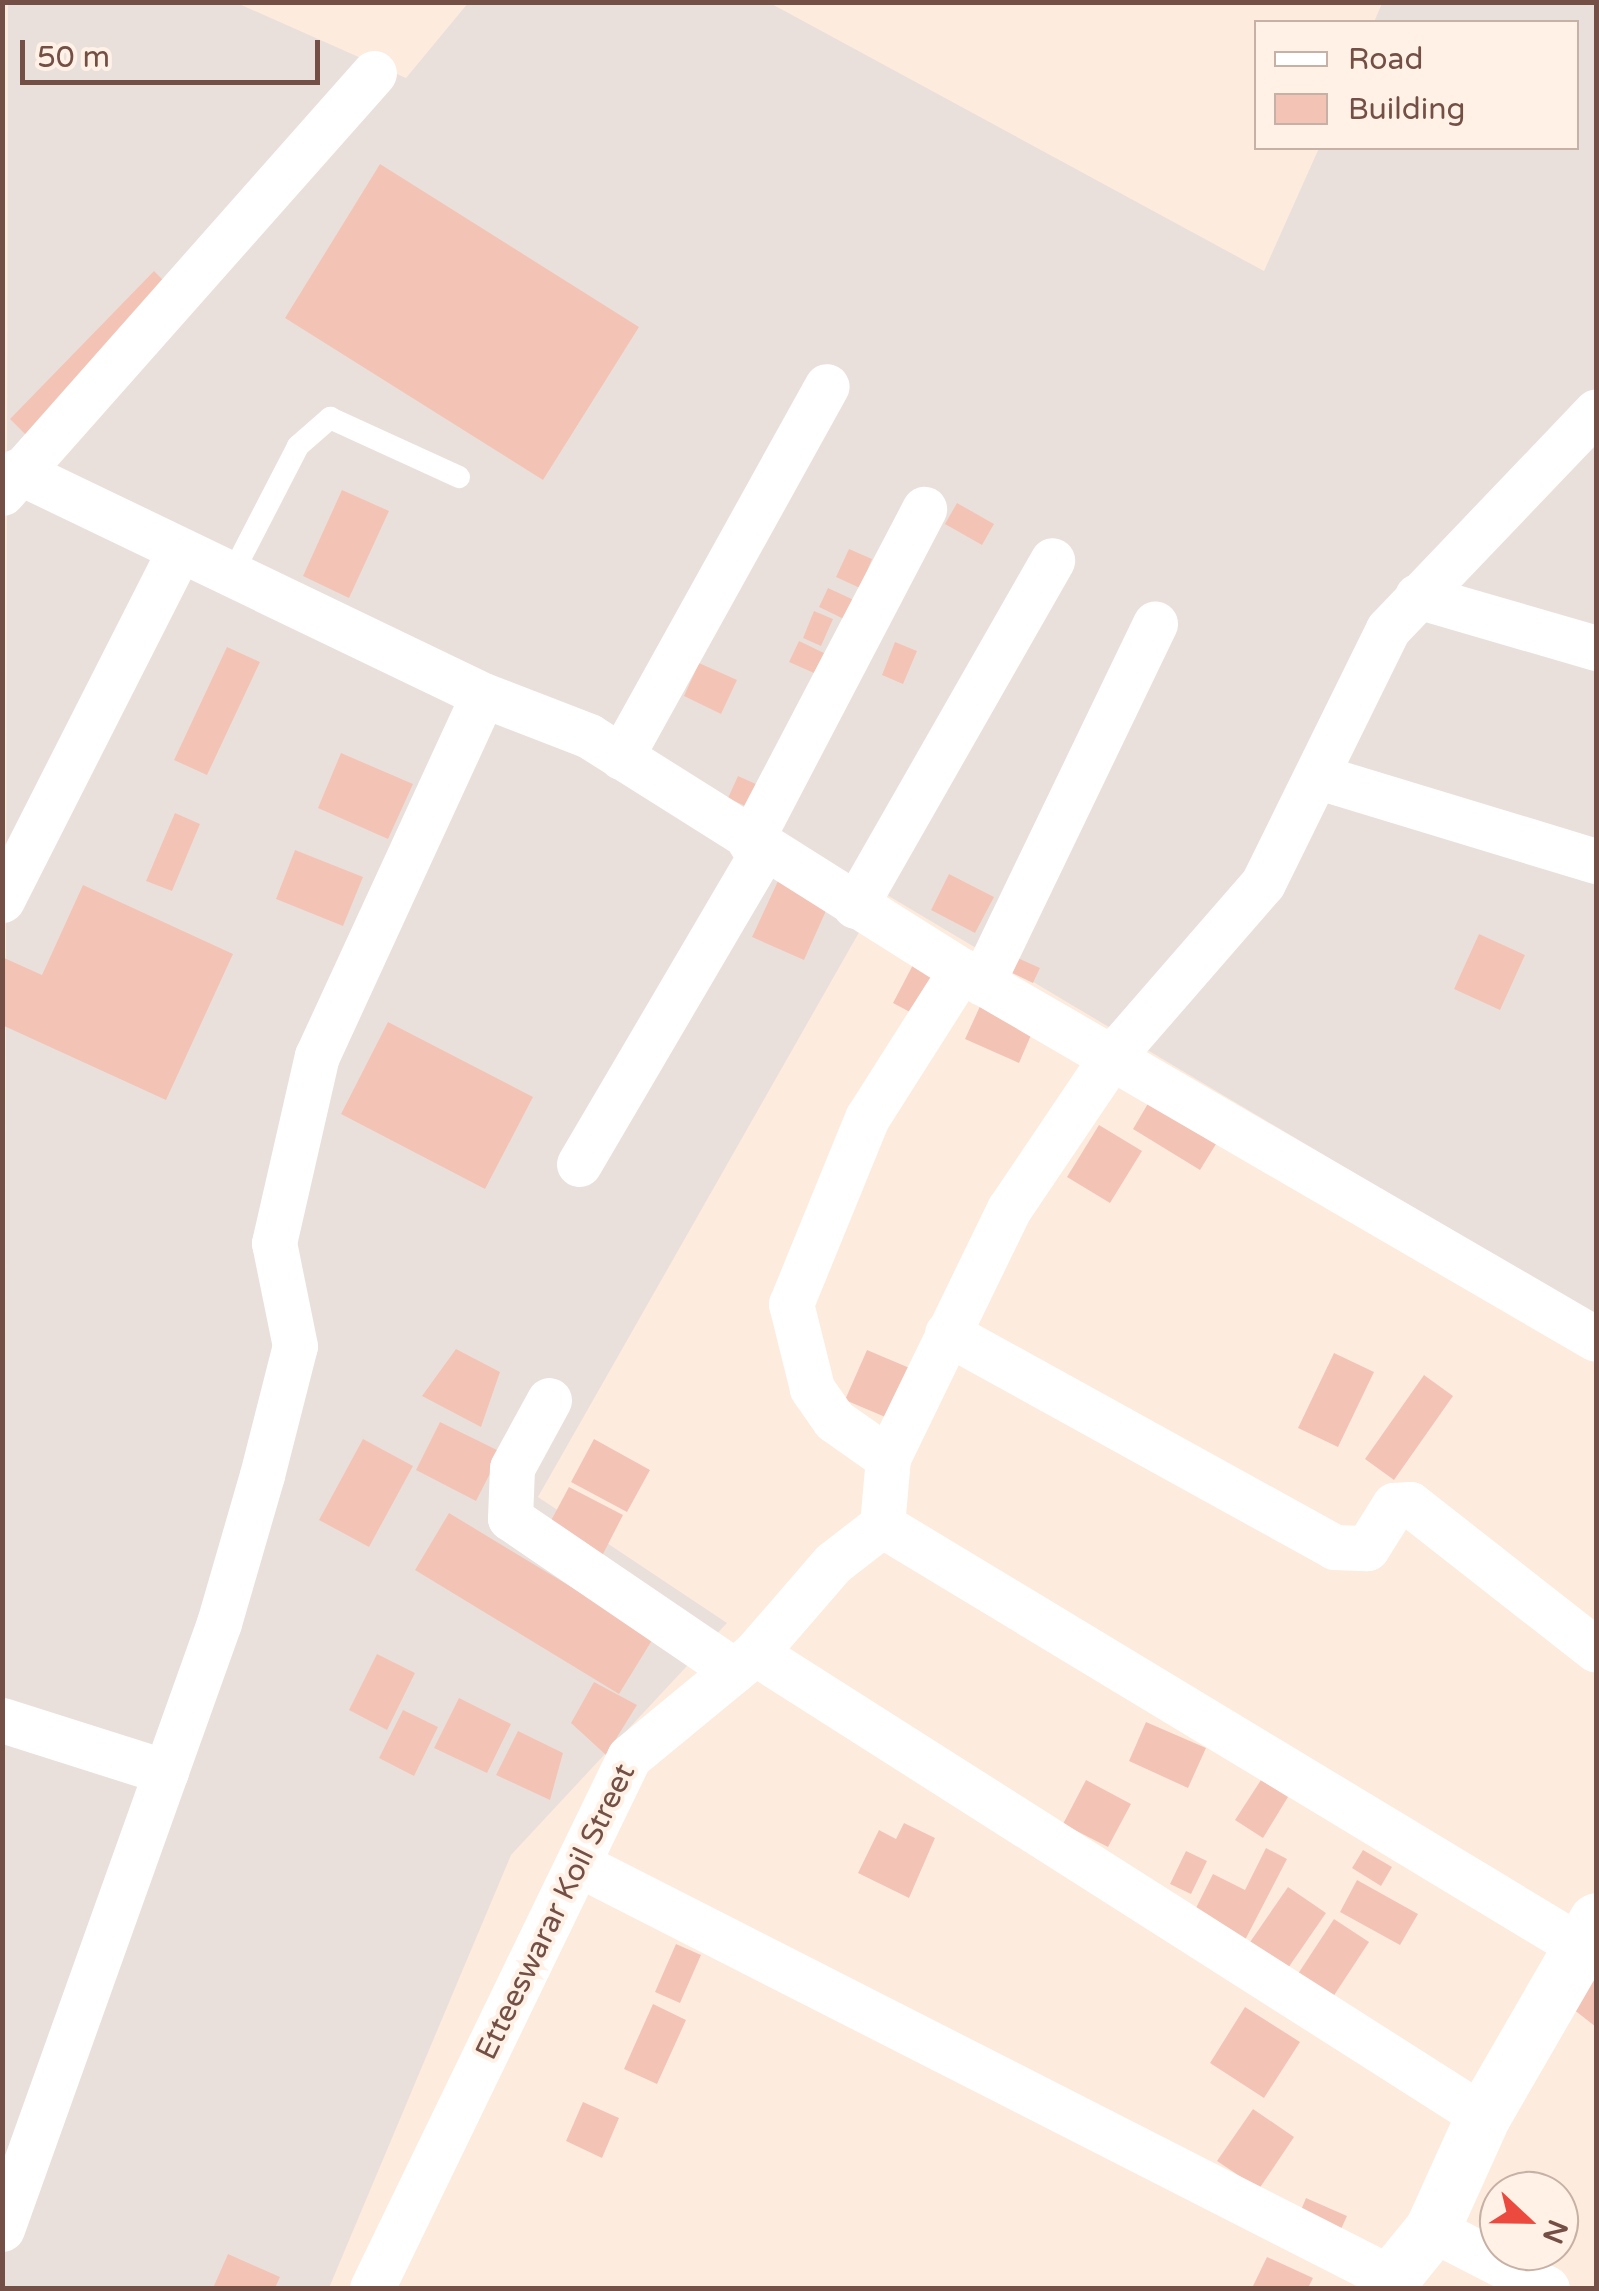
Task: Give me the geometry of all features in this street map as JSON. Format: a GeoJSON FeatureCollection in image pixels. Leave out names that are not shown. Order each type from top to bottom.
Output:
{"type":"FeatureCollection","features":[{"type":"Feature","properties":{"kind":"street"},"geometry":{"type":"LineString","coordinates":[[374,73],[10,482],[178,553],[620,757],[757,847],[1110,1059],[1596,1339]]}},
{"type":"Feature","properties":{"kind":"street"},"geometry":{"type":"LineString","coordinates":[[620,757],[827,386]]}},
{"type":"Feature","properties":{"kind":"street"},"geometry":{"type":"LineString","coordinates":[[580,1865],[1387,2283],[1432,2230],[1482,2116],[1588,1933],[882,1524],[888,1458],[1010,1209],[1110,1059],[1262,883],[1388,629],[1596,411]]}},
{"type":"Feature","properties":{"kind":"street"},"geometry":{"type":"LineString","coordinates":[[580,1164],[757,847],[924,509]]}},
{"type":"Feature","properties":{"kind":"street"},"geometry":{"type":"LineString","coordinates":[[2,900],[178,553]]}},
{"type":"Feature","properties":{"kind":"street"},"geometry":{"type":"LineString","coordinates":[[855,906],[1052,560]]}},
{"type":"Feature","properties":{"kind":"street"},"geometry":{"type":"LineString","coordinates":[[1416,596],[1596,648]]}},
{"type":"Feature","properties":{"kind":"street"},"geometry":{"type":"LineString","coordinates":[[888,1458],[834,1420],[812,1388],[791,1304],[866,1118],[972,976],[1155,624]]}},
{"type":"Feature","properties":{"kind":"street"},"geometry":{"type":"LineString","coordinates":[[2,2228],[219,1623],[295,1346],[274,1243],[318,1056],[483,695]]}},
{"type":"Feature","properties":{"kind":"street"},"geometry":{"type":"LineString","coordinates":[[1318,776],[1596,861]]}},
{"type":"Feature","properties":{"kind":"street"},"geometry":{"type":"LineString","coordinates":[[947,1333],[1334,1547],[1368,1548],[1394,1505],[1410,1504],[1596,1650]]}},
{"type":"Feature","properties":{"kind":"street"},"geometry":{"type":"LineString","coordinates":[[549,1400],[512,1468],[510,1518],[1482,2116]]}},
{"type":"Feature","properties":{"kind":"street","name":"Etteeswarar Koil Street"},"geometry":{"type":"LineString","coordinates":[[372,2288],[580,1865],[628,1756],[745,1661],[833,1564],[882,1524]]}},
{"type":"Feature","properties":{"kind":"street"},"geometry":{"type":"LineString","coordinates":[[2,1720],[166,1772]]}},
{"type":"Feature","properties":{"kind":"street"},"geometry":{"type":"LineString","coordinates":[[1432,2230],[1547,2288]]}},
{"type":"Feature","properties":{"kind":"lane"},"geometry":{"type":"LineString","coordinates":[[230,578],[298,446],[330,418],[460,477]]}},
{"type":"Feature","properties":{"kind":"shaded area"},"geometry":{"type":"Polygon","coordinates":[[[8,3],[237,3],[406,78],[468,3],[770,3],[1264,271],[1318,150],[1579,150],[1579,20],[1375,20],[1382,3],[1596,3],[1596,1317],[882,892],[538,1497],[727,1623],[511,1855],[329,2288],[3,2288],[8,3]]]}},
{"type":"Feature","properties":{"kind":"building"},"geometry":{"type":"Polygon","coordinates":[[[380,164],[639,327],[543,480],[285,318],[380,164]]]}},
{"type":"Feature","properties":{"kind":"building"},"geometry":{"type":"Polygon","coordinates":[[[154,271],[174,291],[30,439],[10,419],[154,271]]]}},
{"type":"Feature","properties":{"kind":"building"},"geometry":{"type":"Polygon","coordinates":[[[342,490],[389,511],[349,598],[303,576],[342,490]]]}},
{"type":"Feature","properties":{"kind":"building"},"geometry":{"type":"Polygon","coordinates":[[[957,503],[994,524],[982,545],[945,524],[957,503]]]}},
{"type":"Feature","properties":{"kind":"building"},"geometry":{"type":"Polygon","coordinates":[[[849,549],[872,559],[860,588],[836,577],[849,549]]]}},
{"type":"Feature","properties":{"kind":"building"},"geometry":{"type":"Polygon","coordinates":[[[828,588],[856,601],[846,620],[819,607],[828,588]]]}},
{"type":"Feature","properties":{"kind":"building"},"geometry":{"type":"Polygon","coordinates":[[[814,611],[833,619],[821,646],[803,638],[814,611]]]}},
{"type":"Feature","properties":{"kind":"building"},"geometry":{"type":"Polygon","coordinates":[[[799,641],[824,653],[814,673],[789,662],[799,641]]]}},
{"type":"Feature","properties":{"kind":"building"},"geometry":{"type":"Polygon","coordinates":[[[895,642],[917,651],[903,684],[882,675],[895,642]]]}},
{"type":"Feature","properties":{"kind":"building"},"geometry":{"type":"Polygon","coordinates":[[[227,647],[260,662],[207,775],[174,760],[227,647]]]}},
{"type":"Feature","properties":{"kind":"building"},"geometry":{"type":"Polygon","coordinates":[[[699,663],[737,680],[721,714],[684,696],[699,663]]]}},
{"type":"Feature","properties":{"kind":"building"},"geometry":{"type":"Polygon","coordinates":[[[341,753],[413,784],[388,839],[318,808],[341,753]]]}},
{"type":"Feature","properties":{"kind":"building"},"geometry":{"type":"Polygon","coordinates":[[[738,776],[767,789],[756,811],[728,798],[738,776]]]}},
{"type":"Feature","properties":{"kind":"building"},"geometry":{"type":"Polygon","coordinates":[[[175,813],[200,824],[172,891],[146,881],[175,813]]]}},
{"type":"Feature","properties":{"kind":"building"},"geometry":{"type":"Polygon","coordinates":[[[295,850],[363,877],[343,926],[276,899],[295,850]]]}},
{"type":"Feature","properties":{"kind":"building"},"geometry":{"type":"Polygon","coordinates":[[[949,874],[994,897],[975,933],[931,910],[949,874]]]}},
{"type":"Feature","properties":{"kind":"building"},"geometry":{"type":"Polygon","coordinates":[[[778,881],[829,904],[804,960],[752,937],[778,881]]]}},
{"type":"Feature","properties":{"kind":"building"},"geometry":{"type":"Polygon","coordinates":[[[83,885],[233,954],[166,1100],[2,1025],[2,957],[42,975],[83,885]]]}},
{"type":"Feature","properties":{"kind":"building"},"geometry":{"type":"Polygon","coordinates":[[[1479,934],[1525,955],[1500,1010],[1454,989],[1479,934]]]}},
{"type":"Feature","properties":{"kind":"building"},"geometry":{"type":"Polygon","coordinates":[[[1011,955],[1040,968],[1033,983],[1004,969],[1011,955]]]}},
{"type":"Feature","properties":{"kind":"building"},"geometry":{"type":"Polygon","coordinates":[[[915,961],[947,978],[925,1020],[893,1003],[915,961]]]}},
{"type":"Feature","properties":{"kind":"building"},"geometry":{"type":"Polygon","coordinates":[[[982,1002],[1035,1026],[1019,1063],[965,1039],[982,1002]]]}},
{"type":"Feature","properties":{"kind":"building"},"geometry":{"type":"Polygon","coordinates":[[[388,1022],[533,1097],[485,1189],[341,1114],[388,1022]]]}},
{"type":"Feature","properties":{"kind":"building"},"geometry":{"type":"Polygon","coordinates":[[[1153,1095],[1221,1136],[1200,1170],[1133,1129],[1153,1095]]]}},
{"type":"Feature","properties":{"kind":"building"},"geometry":{"type":"Polygon","coordinates":[[[1099,1125],[1142,1151],[1110,1203],[1067,1177],[1099,1125]]]}},
{"type":"Feature","properties":{"kind":"building"},"geometry":{"type":"Polygon","coordinates":[[[456,1349],[500,1372],[481,1427],[422,1396],[456,1349]]]}},
{"type":"Feature","properties":{"kind":"building"},"geometry":{"type":"Polygon","coordinates":[[[867,1350],[912,1369],[890,1419],[845,1400],[867,1350]]]}},
{"type":"Feature","properties":{"kind":"building"},"geometry":{"type":"Polygon","coordinates":[[[1334,1353],[1374,1372],[1338,1447],[1298,1428],[1334,1353]]]}},
{"type":"Feature","properties":{"kind":"building"},"geometry":{"type":"Polygon","coordinates":[[[1424,1375],[1453,1396],[1394,1480],[1365,1459],[1424,1375]]]}},
{"type":"Feature","properties":{"kind":"building"},"geometry":{"type":"Polygon","coordinates":[[[440,1422],[501,1452],[476,1501],[416,1470],[440,1422]]]}},
{"type":"Feature","properties":{"kind":"building"},"geometry":{"type":"Polygon","coordinates":[[[363,1439],[413,1466],[369,1547],[319,1520],[363,1439]]]}},
{"type":"Feature","properties":{"kind":"building"},"geometry":{"type":"Polygon","coordinates":[[[594,1439],[650,1470],[627,1512],[571,1482],[594,1439]]]}},
{"type":"Feature","properties":{"kind":"building"},"geometry":{"type":"Polygon","coordinates":[[[569,1487],[623,1515],[602,1556],[547,1528],[569,1487]]]}},
{"type":"Feature","properties":{"kind":"building"},"geometry":{"type":"Polygon","coordinates":[[[449,1513],[654,1637],[619,1694],[415,1570],[449,1513]]]}},
{"type":"Feature","properties":{"kind":"building"},"geometry":{"type":"Polygon","coordinates":[[[377,1654],[415,1673],[387,1730],[349,1710],[377,1654]]]}},
{"type":"Feature","properties":{"kind":"building"},"geometry":{"type":"Polygon","coordinates":[[[594,1682],[637,1705],[606,1755],[571,1723],[594,1682]]]}},
{"type":"Feature","properties":{"kind":"building"},"geometry":{"type":"Polygon","coordinates":[[[459,1698],[511,1724],[487,1773],[434,1748],[459,1698]]]}},
{"type":"Feature","properties":{"kind":"building"},"geometry":{"type":"Polygon","coordinates":[[[403,1710],[438,1727],[414,1776],[379,1758],[403,1710]]]}},
{"type":"Feature","properties":{"kind":"building"},"geometry":{"type":"Polygon","coordinates":[[[1146,1722],[1206,1748],[1188,1788],[1129,1761],[1146,1722]]]}},
{"type":"Feature","properties":{"kind":"building"},"geometry":{"type":"Polygon","coordinates":[[[518,1731],[563,1753],[550,1800],[496,1775],[518,1731]]]}},
{"type":"Feature","properties":{"kind":"building"},"geometry":{"type":"Polygon","coordinates":[[[1086,1780],[1131,1804],[1108,1847],[1063,1824],[1086,1780]]]}},
{"type":"Feature","properties":{"kind":"building"},"geometry":{"type":"Polygon","coordinates":[[[1261,1780],[1288,1797],[1263,1838],[1235,1820],[1261,1780]]]}},
{"type":"Feature","properties":{"kind":"building"},"geometry":{"type":"Polygon","coordinates":[[[904,1823],[935,1838],[909,1898],[858,1873],[879,1830],[896,1839],[904,1823]]]}},
{"type":"Feature","properties":{"kind":"building"},"geometry":{"type":"Polygon","coordinates":[[[1266,1848],[1287,1859],[1245,1940],[1195,1910],[1213,1874],[1245,1890],[1266,1848]]]}},
{"type":"Feature","properties":{"kind":"building"},"geometry":{"type":"Polygon","coordinates":[[[1363,1850],[1392,1867],[1381,1886],[1352,1868],[1363,1850]]]}},
{"type":"Feature","properties":{"kind":"building"},"geometry":{"type":"Polygon","coordinates":[[[1186,1851],[1207,1861],[1191,1894],[1170,1884],[1186,1851]]]}},
{"type":"Feature","properties":{"kind":"building"},"geometry":{"type":"Polygon","coordinates":[[[1357,1880],[1418,1914],[1400,1945],[1340,1912],[1357,1880]]]}},
{"type":"Feature","properties":{"kind":"building"},"geometry":{"type":"Polygon","coordinates":[[[1288,1887],[1326,1913],[1286,1971],[1248,1945],[1288,1887]]]}},
{"type":"Feature","properties":{"kind":"building"},"geometry":{"type":"Polygon","coordinates":[[[1334,1919],[1369,1942],[1329,2003],[1294,1980],[1334,1919]]]}},
{"type":"Feature","properties":{"kind":"building"},"geometry":{"type":"Polygon","coordinates":[[[676,1944],[701,1955],[680,2003],[655,1992],[676,1944]]]}},
{"type":"Feature","properties":{"kind":"building"},"geometry":{"type":"Polygon","coordinates":[[[1596,1976],[1596,2027],[1573,2009],[1596,1976]]]}},
{"type":"Feature","properties":{"kind":"building"},"geometry":{"type":"Polygon","coordinates":[[[653,2004],[686,2020],[657,2084],[624,2069],[653,2004]]]}},
{"type":"Feature","properties":{"kind":"building"},"geometry":{"type":"Polygon","coordinates":[[[1245,2007],[1300,2042],[1264,2098],[1210,2063],[1245,2007]]]}},
{"type":"Feature","properties":{"kind":"building"},"geometry":{"type":"Polygon","coordinates":[[[583,2102],[619,2118],[602,2158],[566,2141],[583,2102]]]}},
{"type":"Feature","properties":{"kind":"building"},"geometry":{"type":"Polygon","coordinates":[[[1253,2109],[1294,2137],[1259,2189],[1217,2161],[1253,2109]]]}},
{"type":"Feature","properties":{"kind":"building"},"geometry":{"type":"Polygon","coordinates":[[[1306,2198],[1347,2216],[1336,2240],[1296,2222],[1306,2198]]]}},
{"type":"Feature","properties":{"kind":"building"},"geometry":{"type":"Polygon","coordinates":[[[228,2254],[280,2277],[275,2288],[213,2288],[228,2254]]]}},
{"type":"Feature","properties":{"kind":"building"},"geometry":{"type":"Polygon","coordinates":[[[1267,2257],[1313,2278],[1308,2288],[1252,2288],[1267,2257]]]}}]}
